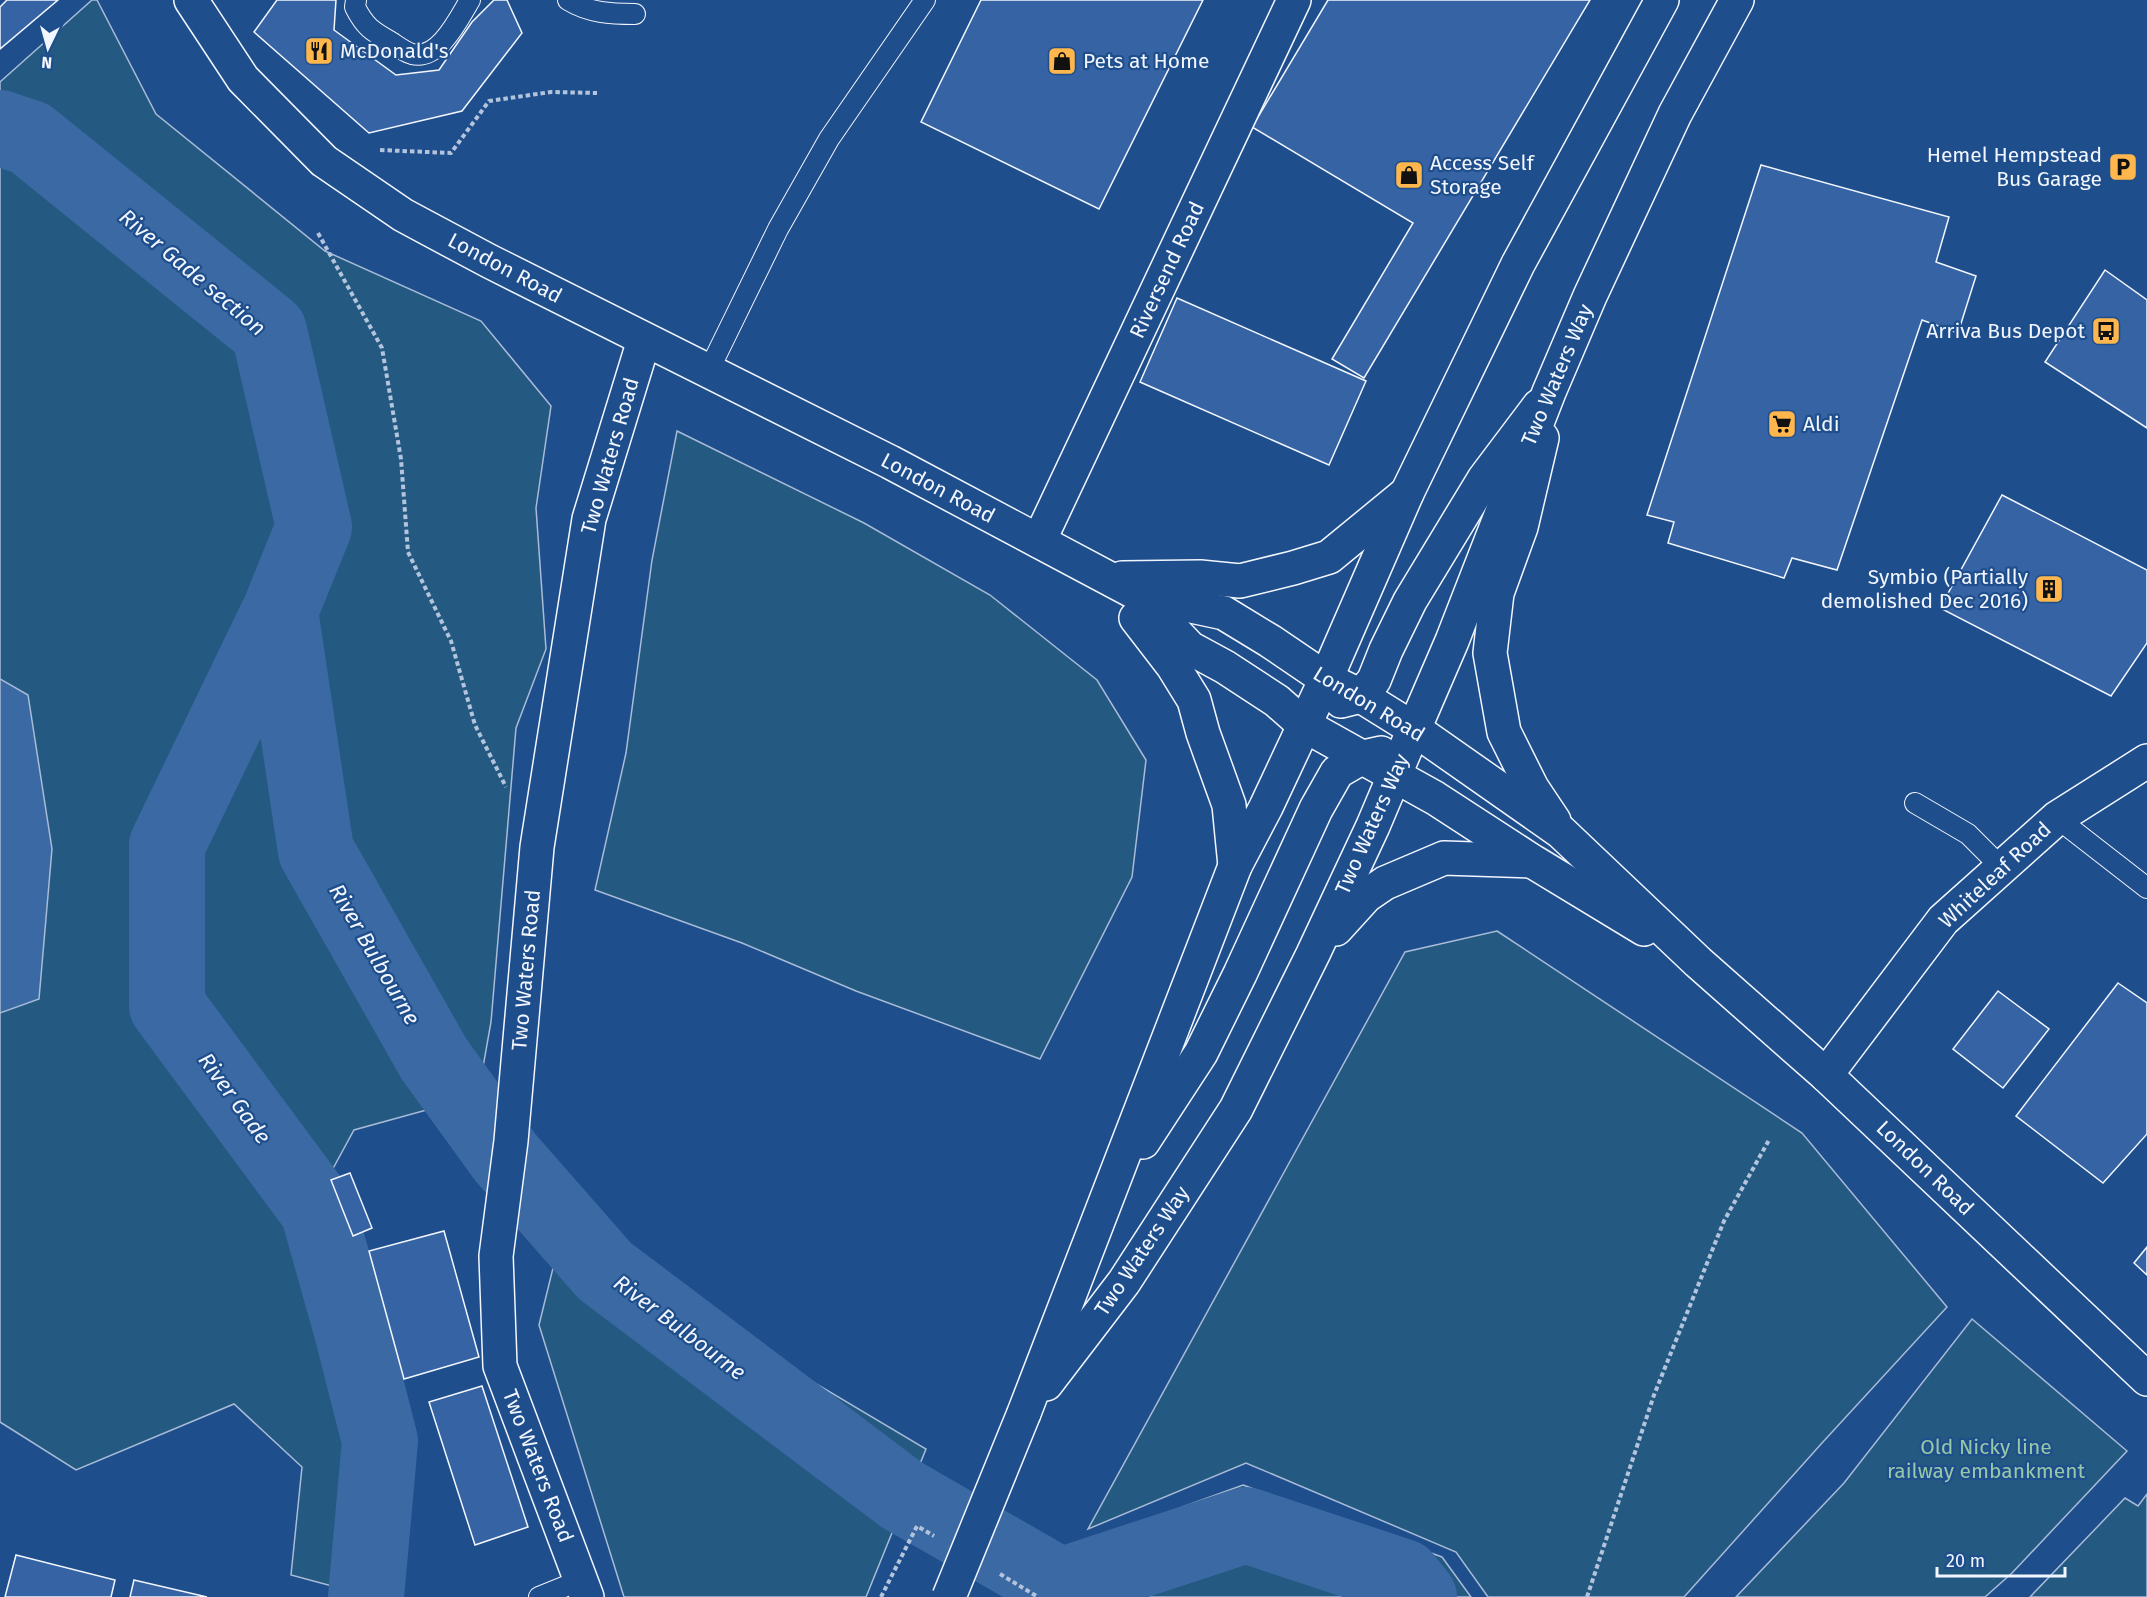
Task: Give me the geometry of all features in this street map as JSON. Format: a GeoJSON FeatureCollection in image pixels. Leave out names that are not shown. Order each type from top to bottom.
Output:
{"type":"FeatureCollection","features":[{"type":"Feature","properties":{"kind":"main road","name":"London Road"},"geometry":{"type":"LineString","coordinates":[[190,0],[243,79],[324,161],[403,214],[489,261],[644,340],[890,462],[1140,595],[1224,613],[1270,641],[1315,703],[1363,757],[1394,777],[1435,798],[1532,861],[1698,962]]}},
{"type":"Feature","properties":{"kind":"main road","name":"Riversend Road"},"geometry":{"type":"LineString","coordinates":[[1039,541],[1294,0]]}},
{"type":"Feature","properties":{"kind":"main road","name":"Two Waters Way"},"geometry":{"type":"LineString","coordinates":[[949,1597],[1024,1413],[1235,866],[1315,703],[1407,493],[1518,264],[1662,0]]}},
{"type":"Feature","properties":{"kind":"main road","name":"Two Waters Way"},"geometry":{"type":"LineString","coordinates":[[1024,1413],[1124,1282],[1236,1109],[1313,954],[1394,777],[1443,663],[1554,381],[1675,114],[1737,0]]}},
{"type":"Feature","properties":{"kind":"main road","name":"Two Waters Road"},"geometry":{"type":"LineString","coordinates":[[584,1588],[500,1366],[496,1256],[511,1141],[537,847],[589,519],[644,340]]}},
{"type":"Feature","properties":{"kind":"main road"},"geometry":{"type":"LineString","coordinates":[[1361,696],[1374,680],[1410,601],[1484,479],[1554,381]]}},
{"type":"Feature","properties":{"kind":"main road"},"geometry":{"type":"LineString","coordinates":[[1554,381],[1521,527],[1497,593],[1490,653],[1504,732],[1532,788],[1561,832]]}},
{"type":"Feature","properties":{"kind":"main road"},"geometry":{"type":"LineString","coordinates":[[1106,578],[1200,577],[1240,581],[1293,568],[1329,557],[1407,493]]}},
{"type":"Feature","properties":{"kind":"main road"},"geometry":{"type":"LineString","coordinates":[[1106,578],[1173,666],[1194,700],[1203,733],[1229,805],[1235,866]]}},
{"type":"Feature","properties":{"kind":"main road"},"geometry":{"type":"LineString","coordinates":[[1140,595],[1190,648],[1225,667],[1277,701],[1315,703]]}},
{"type":"Feature","properties":{"kind":"main road","name":"London Road"},"geometry":{"type":"LineString","coordinates":[[1315,703],[1361,696],[1410,738],[1459,761],[1561,832],[1698,962],[1826,1075],[2147,1379]]}},
{"type":"Feature","properties":{"kind":"main road"},"geometry":{"type":"LineString","coordinates":[[1106,1199],[1201,1053],[1312,818],[1337,772],[1363,757],[1410,738]]}},
{"type":"Feature","properties":{"kind":"main road","name":"Whiteleaf Road"},"geometry":{"type":"LineString","coordinates":[[1826,1075],[1943,920],[2056,818],[2147,760]]}},
{"type":"Feature","properties":{"kind":"main road"},"geometry":{"type":"LineString","coordinates":[[1313,954],[1366,896],[1406,873],[1444,858],[1532,861]]}},
{"type":"Feature","properties":{"kind":"lane"},"geometry":{"type":"LineString","coordinates":[[356,0],[355,7],[369,30],[412,54],[424,54],[435,49],[444,41],[470,0]]}},
{"type":"Feature","properties":{"kind":"lane"},"geometry":{"type":"LineString","coordinates":[[568,0],[576,5],[605,14],[634,14],[621,0]]}},
{"type":"Feature","properties":{"kind":"lane"},"geometry":{"type":"LineString","coordinates":[[708,372],[778,229],[829,139],[925,0]]}},
{"type":"Feature","properties":{"kind":"lane"},"geometry":{"type":"LineString","coordinates":[[1915,803],[1968,834],[2001,867]]}},
{"type":"Feature","properties":{"kind":"lane"},"geometry":{"type":"LineString","coordinates":[[2056,818],[2147,888]]}},
{"type":"Feature","properties":{"kind":"lane"},"geometry":{"type":"LineString","coordinates":[[539,1597],[584,1588]]}},
{"type":"Feature","properties":{"kind":"path"},"geometry":{"type":"LineString","coordinates":[[324,161],[366,149],[451,153],[489,101],[551,92],[597,93]]}},
{"type":"Feature","properties":{"kind":"path"},"geometry":{"type":"LineString","coordinates":[[318,233],[382,348],[401,459],[408,552],[451,641],[475,725],[537,847]]}},
{"type":"Feature","properties":{"kind":"path"},"geometry":{"type":"LineString","coordinates":[[1587,1597],[1658,1384],[1724,1221],[1769,1140]]}},
{"type":"Feature","properties":{"kind":"path"},"geometry":{"type":"LineString","coordinates":[[998,1573],[1038,1597]]}},
{"type":"Feature","properties":{"kind":"green space"},"geometry":{"type":"Polygon","coordinates":[[[92,0],[97,0],[156,114],[325,251],[481,321],[551,406],[536,508],[546,649],[516,728],[491,1022],[477,1101],[478,1121],[430,1109],[354,1130],[311,1209],[370,1439],[358,1593],[291,1575],[302,1467],[234,1404],[76,1470],[0,1422],[0,82],[92,0]]]}},
{"type":"Feature","properties":{"kind":"green space"},"geometry":{"type":"Polygon","coordinates":[[[677,431],[864,523],[990,595],[1097,680],[1146,760],[1132,877],[1040,1059],[856,991],[742,943],[595,890],[626,753],[652,560],[677,431]]]}},
{"type":"Feature","properties":{"kind":"green space"},"geometry":{"type":"Polygon","coordinates":[[[1497,931],[1802,1133],[1947,1307],[1684,1597],[1488,1597],[1456,1552],[1246,1463],[1088,1529],[1405,952],[1497,931]]]}},
{"type":"Feature","properties":{"kind":"green space"},"geometry":{"type":"Polygon","coordinates":[[[569,1203],[749,1344],[926,1449],[866,1597],[624,1597],[539,1325],[569,1203]]]}},
{"type":"Feature","properties":{"kind":"green space","name":"Old Nicky line railway embankment"},"geometry":{"type":"Polygon","coordinates":[[[1972,1319],[2127,1451],[2012,1573],[1985,1597],[1736,1597],[1844,1483],[1972,1319]]]}},
{"type":"Feature","properties":{"kind":"green space"},"geometry":{"type":"Polygon","coordinates":[[[1243,1485],[1442,1557],[1471,1597],[1030,1597],[1052,1589],[1058,1552],[1243,1485]]]}},
{"type":"Feature","properties":{"kind":"green space"},"geometry":{"type":"Polygon","coordinates":[[[2147,1494],[2147,1597],[2030,1597],[2125,1498],[2138,1506],[2147,1494]]]}},
{"type":"Feature","properties":{"kind":"shaded area"},"geometry":{"type":"Polygon","coordinates":[[[0,679],[28,695],[52,849],[39,999],[0,1013],[0,679]]]}},
{"type":"Feature","properties":{"kind":"building"},"geometry":{"type":"Polygon","coordinates":[[[7,0],[58,0],[0,49],[0,7],[7,0]]]}},
{"type":"Feature","properties":{"kind":"building","name":"McDonald's"},"geometry":{"type":"Polygon","coordinates":[[[277,0],[336,0],[334,30],[396,75],[439,70],[472,22],[494,0],[507,0],[522,33],[462,111],[369,133],[254,32],[277,0]]]}},
{"type":"Feature","properties":{"kind":"building","name":"Pets at Home"},"geometry":{"type":"Polygon","coordinates":[[[981,0],[1203,0],[1099,209],[921,122],[981,0]]]}},
{"type":"Feature","properties":{"kind":"building","name":"Access Self Storage"},"geometry":{"type":"Polygon","coordinates":[[[1328,0],[1590,0],[1364,378],[1332,359],[1413,223],[1252,127],[1328,0]]]}},
{"type":"Feature","properties":{"kind":"building","name":"Aldi"},"geometry":{"type":"Polygon","coordinates":[[[1761,165],[1949,217],[1936,262],[1976,276],[1958,333],[1922,320],[1837,570],[1792,558],[1784,578],[1668,543],[1674,522],[1647,515],[1761,165]]]}},
{"type":"Feature","properties":{"kind":"building","name":"Arriva Bus Depot"},"geometry":{"type":"Polygon","coordinates":[[[2105,270],[2147,300],[2147,428],[2045,362],[2105,270]]]}},
{"type":"Feature","properties":{"kind":"building"},"geometry":{"type":"Polygon","coordinates":[[[1177,298],[1366,381],[1329,465],[1140,382],[1177,298]]]}},
{"type":"Feature","properties":{"kind":"building","name":"Symbio (Partially demolished Dec 2016)"},"geometry":{"type":"Polygon","coordinates":[[[2002,495],[2147,570],[2147,643],[2111,696],[1940,608],[2002,495]]]}},
{"type":"Feature","properties":{"kind":"building"},"geometry":{"type":"Polygon","coordinates":[[[2118,983],[2147,1003],[2147,1134],[2103,1183],[2016,1116],[2118,983]]]}},
{"type":"Feature","properties":{"kind":"building"},"geometry":{"type":"Polygon","coordinates":[[[1998,991],[2049,1029],[2003,1088],[1953,1049],[1998,991]]]}},
{"type":"Feature","properties":{"kind":"building"},"geometry":{"type":"Polygon","coordinates":[[[350,1173],[372,1228],[353,1236],[331,1180],[350,1173]]]}},
{"type":"Feature","properties":{"kind":"building"},"geometry":{"type":"Polygon","coordinates":[[[444,1231],[479,1357],[404,1379],[369,1251],[444,1231]]]}},
{"type":"Feature","properties":{"kind":"building"},"geometry":{"type":"Polygon","coordinates":[[[2147,1247],[2147,1275],[2134,1263],[2147,1247]]]}},
{"type":"Feature","properties":{"kind":"building"},"geometry":{"type":"Polygon","coordinates":[[[482,1386],[528,1527],[475,1545],[429,1402],[482,1386]]]}},
{"type":"Feature","properties":{"kind":"building"},"geometry":{"type":"Polygon","coordinates":[[[16,1555],[115,1580],[111,1597],[5,1597],[16,1555]]]}},
{"type":"Feature","properties":{"kind":"building"},"geometry":{"type":"Polygon","coordinates":[[[134,1580],[207,1597],[130,1597],[134,1580]]]}},
{"type":"Feature","properties":{"kind":"waterway","name":"River Gade"},"geometry":{"type":"LineString","coordinates":[[0,128],[30,138],[269,331],[314,527],[280,611],[167,845],[167,1006],[318,1210],[380,1441],[366,1597]]}},
{"type":"Feature","properties":{"kind":"waterway","name":"River Bulbourne"},"geometry":{"type":"LineString","coordinates":[[280,611],[316,851],[434,1059],[505,1157],[605,1271],[902,1495],[1060,1586],[1246,1525],[1403,1577],[1419,1597]]}},
{"type":"Feature","properties":{"kind":"place","name":"McDonald's"},"geometry":{"type":"Point","coordinates":[319,51]}},
{"type":"Feature","properties":{"kind":"place","name":"Pets at Home"},"geometry":{"type":"Point","coordinates":[1062,61]}},
{"type":"Feature","properties":{"kind":"place","name":"Hemel Hempstead Bus Garage"},"geometry":{"type":"Point","coordinates":[2123,167]}},
{"type":"Feature","properties":{"kind":"place","name":"Access Self Storage"},"geometry":{"type":"Point","coordinates":[1409,175]}},
{"type":"Feature","properties":{"kind":"place","name":"Arriva Bus Depot"},"geometry":{"type":"Point","coordinates":[2106,331]}},
{"type":"Feature","properties":{"kind":"place","name":"Aldi"},"geometry":{"type":"Point","coordinates":[1782,424]}},
{"type":"Feature","properties":{"kind":"place","name":"Symbio (Partially demolished Dec 2016)"},"geometry":{"type":"Point","coordinates":[2049,589]}},
{"type":"Feature","properties":{"kind":"water label","name":"River Gade section"},"geometry":{"type":"Point","coordinates":[193,272]}}]}
